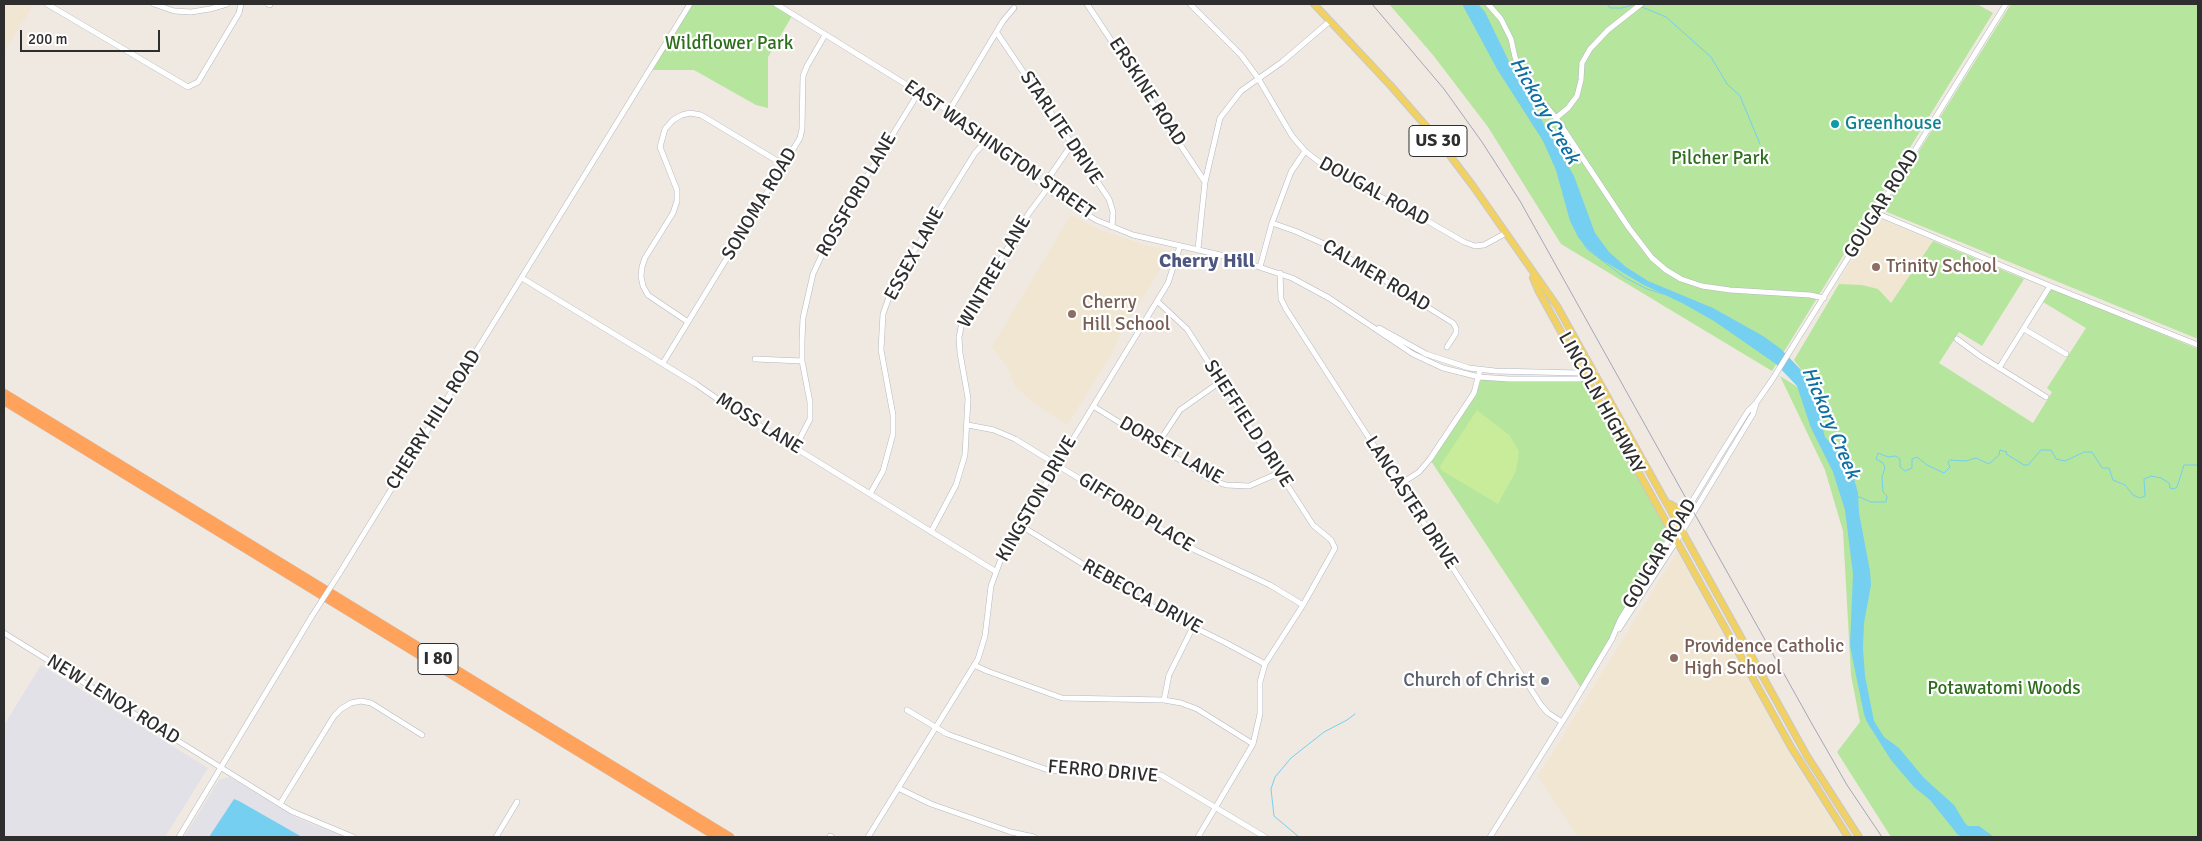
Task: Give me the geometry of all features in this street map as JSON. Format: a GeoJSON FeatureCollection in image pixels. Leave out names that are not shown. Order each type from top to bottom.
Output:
{"type":"FeatureCollection","features":[{"type":"Feature","properties":{"kind":"highway","name":"I 80"},"geometry":{"type":"LineString","coordinates":[[4,393],[730,837]]}},
{"type":"Feature","properties":{"kind":"highway","name":"I 80"},"geometry":{"type":"LineString","coordinates":[[4,401],[717,837]]}},
{"type":"Feature","properties":{"kind":"main road","name":"LINCOLN HIGHWAY"},"geometry":{"type":"LineString","coordinates":[[1314,4],[1392,86],[1473,186],[1506,233],[1556,306],[1681,527]]}},
{"type":"Feature","properties":{"kind":"main road","name":"LINCOLN HIGHWAY"},"geometry":{"type":"LineString","coordinates":[[1531,272],[1538,290],[1673,533]]}},
{"type":"Feature","properties":{"kind":"main road"},"geometry":{"type":"LineString","coordinates":[[1666,500],[1678,509],[1689,509]]}},
{"type":"Feature","properties":{"kind":"main road","name":"US 30"},"geometry":{"type":"LineString","coordinates":[[1681,527],[1807,756],[1859,837]]}},
{"type":"Feature","properties":{"kind":"main road","name":"US 30"},"geometry":{"type":"LineString","coordinates":[[1673,533],[1800,762],[1848,837]]}},
{"type":"Feature","properties":{"kind":"street"},"geometry":{"type":"LineString","coordinates":[[47,4],[188,87],[198,82],[239,13],[241,4]]}},
{"type":"Feature","properties":{"kind":"street"},"geometry":{"type":"LineString","coordinates":[[155,4],[174,11],[191,12],[210,10],[227,4]]}},
{"type":"Feature","properties":{"kind":"street","name":"CHERRY HILL ROAD"},"geometry":{"type":"LineString","coordinates":[[179,837],[312,616],[690,4]]}},
{"type":"Feature","properties":{"kind":"street","name":"EAST WASHINGTON STREET"},"geometry":{"type":"LineString","coordinates":[[777,4],[949,110],[986,141],[1070,205],[1112,227],[1133,235],[1198,249],[1280,273],[1316,290],[1372,324],[1436,358],[1480,370],[1580,373],[1586,376]]}},
{"type":"Feature","properties":{"kind":"street","name":"ERSKINE ROAD"},"geometry":{"type":"LineString","coordinates":[[1087,4],[1205,182]]}},
{"type":"Feature","properties":{"kind":"street","name":"DOUGAL ROAD"},"geometry":{"type":"LineString","coordinates":[[1190,4],[1241,55],[1258,78],[1292,136],[1305,151],[1332,172],[1464,242],[1475,246],[1484,245],[1506,233]]}},
{"type":"Feature","properties":{"kind":"street"},"geometry":{"type":"LineString","coordinates":[[1488,4],[1501,18],[1511,39],[1515,57],[1526,82],[1556,118],[1629,228],[1652,258],[1666,270],[1681,279],[1702,286],[1730,290],[1810,295],[1824,298]]}},
{"type":"Feature","properties":{"kind":"street"},"geometry":{"type":"LineString","coordinates":[[1556,118],[1568,108],[1577,96],[1581,80],[1582,63],[1590,49],[1608,30],[1641,4]]}},
{"type":"Feature","properties":{"kind":"street","name":"GOUGAR ROAD"},"geometry":{"type":"LineString","coordinates":[[1490,837],[1616,632],[1624,623],[1677,540],[1689,509],[1733,434],[1772,380],[2006,4]]}},
{"type":"Feature","properties":{"kind":"street"},"geometry":{"type":"LineString","coordinates":[[949,110],[1014,8]]}},
{"type":"Feature","properties":{"kind":"street"},"geometry":{"type":"LineString","coordinates":[[1198,249],[1205,182],[1220,118],[1241,91],[1282,62],[1330,21]]}},
{"type":"Feature","properties":{"kind":"street","name":"STARLITE DRIVE"},"geometry":{"type":"LineString","coordinates":[[997,33],[1109,199],[1113,212],[1112,227]]}},
{"type":"Feature","properties":{"kind":"street","name":"SONOMA ROAD"},"geometry":{"type":"LineString","coordinates":[[663,363],[800,138],[802,129],[803,76],[825,35]]}},
{"type":"Feature","properties":{"kind":"street","name":"ROSSFORD LANE"},"geometry":{"type":"LineString","coordinates":[[795,448],[810,419],[810,402],[802,361],[803,318],[813,274],[832,233],[919,92]]}},
{"type":"Feature","properties":{"kind":"street"},"geometry":{"type":"LineString","coordinates":[[688,322],[648,295],[643,286],[641,276],[645,258],[673,213],[678,201],[677,190],[660,147],[665,129],[679,116],[690,113],[701,115],[784,165]]}},
{"type":"Feature","properties":{"kind":"street","name":"ESSEX LANE"},"geometry":{"type":"LineString","coordinates":[[870,494],[883,470],[893,434],[893,415],[881,350],[883,314],[896,280],[975,153],[986,141]]}},
{"type":"Feature","properties":{"kind":"street","name":"WINTREE LANE"},"geometry":{"type":"LineString","coordinates":[[931,532],[956,485],[965,455],[968,398],[959,337],[962,323],[1072,144]]}},
{"type":"Feature","properties":{"kind":"street"},"geometry":{"type":"LineString","coordinates":[[1260,267],[1272,223],[1291,172],[1305,151]]}},
{"type":"Feature","properties":{"kind":"street"},"geometry":{"type":"LineString","coordinates":[[1876,213],[2050,286],[2198,345]]}},
{"type":"Feature","properties":{"kind":"street","name":"CALMER ROAD"},"geometry":{"type":"LineString","coordinates":[[1272,223],[1296,231],[1331,247],[1453,322],[1456,333],[1447,347]]}},
{"type":"Feature","properties":{"kind":"street","name":"KINGSTON DRIVE"},"geometry":{"type":"LineString","coordinates":[[868,837],[974,665],[985,636],[995,571],[1056,464],[1168,283],[1180,246]]}},
{"type":"Feature","properties":{"kind":"street","name":"LANCASTER DRIVE"},"geometry":{"type":"LineString","coordinates":[[1280,273],[1280,293],[1286,309],[1541,705],[1548,713],[1562,722]]}},
{"type":"Feature","properties":{"kind":"street","name":"MOSS LANE"},"geometry":{"type":"LineString","coordinates":[[522,278],[663,363],[795,448],[995,571]]}},
{"type":"Feature","properties":{"kind":"street"},"geometry":{"type":"LineString","coordinates":[[1999,368],[2050,286]]}},
{"type":"Feature","properties":{"kind":"street","name":"SHEFFIELD DRIVE"},"geometry":{"type":"LineString","coordinates":[[1157,301],[1187,329],[1313,525],[1331,540],[1335,548],[1302,605]]}},
{"type":"Feature","properties":{"kind":"street","name":"EAST WASHINGTON STREET"},"geometry":{"type":"LineString","coordinates":[[1372,324],[1423,360],[1449,370],[1479,377],[1580,379],[1595,372]]}},
{"type":"Feature","properties":{"kind":"street"},"geometry":{"type":"LineString","coordinates":[[2024,329],[2066,354]]}},
{"type":"Feature","properties":{"kind":"street"},"geometry":{"type":"LineString","coordinates":[[1957,339],[2046,397]]}},
{"type":"Feature","properties":{"kind":"street"},"geometry":{"type":"LineString","coordinates":[[755,359],[802,361]]}},
{"type":"Feature","properties":{"kind":"street"},"geometry":{"type":"LineString","coordinates":[[1399,485],[1419,472],[1430,459],[1474,393],[1480,370]]}},
{"type":"Feature","properties":{"kind":"street"},"geometry":{"type":"LineString","coordinates":[[1157,445],[1180,410],[1220,382]]}},
{"type":"Feature","properties":{"kind":"street","name":"GOUGAR ROAD"},"geometry":{"type":"LineString","coordinates":[[1616,632],[1620,620],[1673,533],[1681,527],[1753,414],[1756,403]]}},
{"type":"Feature","properties":{"kind":"street","name":"DORSET LANE"},"geometry":{"type":"LineString","coordinates":[[1093,406],[1212,480],[1226,485],[1249,486],[1260,483],[1279,473]]}},
{"type":"Feature","properties":{"kind":"street","name":"GIFFORD PLACE"},"geometry":{"type":"LineString","coordinates":[[968,425],[988,428],[1005,434],[1195,550],[1223,565],[1270,585],[1302,605]]}},
{"type":"Feature","properties":{"kind":"street","name":"REBECCA DRIVE"},"geometry":{"type":"LineString","coordinates":[[1020,526],[1147,604],[1265,664]]}},
{"type":"Feature","properties":{"kind":"street"},"geometry":{"type":"LineString","coordinates":[[1198,837],[1253,744],[1259,724],[1260,682],[1265,664],[1302,605]]}},
{"type":"Feature","properties":{"kind":"street"},"geometry":{"type":"LineString","coordinates":[[1164,700],[1167,680],[1193,627]]}},
{"type":"Feature","properties":{"kind":"street","name":"NEW LENOX ROAD"},"geometry":{"type":"LineString","coordinates":[[4,633],[280,804],[305,818],[353,837]]}},
{"type":"Feature","properties":{"kind":"street"},"geometry":{"type":"LineString","coordinates":[[974,665],[1062,698],[1164,700],[1192,707],[1253,744]]}},
{"type":"Feature","properties":{"kind":"street"},"geometry":{"type":"LineString","coordinates":[[280,804],[334,716],[341,709],[352,703],[361,701],[371,703],[422,735]]}},
{"type":"Feature","properties":{"kind":"street","name":"FERRO DRIVE"},"geometry":{"type":"LineString","coordinates":[[907,710],[947,734],[1048,770],[1141,772],[1161,775],[1265,837]]}},
{"type":"Feature","properties":{"kind":"street"},"geometry":{"type":"LineString","coordinates":[[898,788],[931,804],[1019,836],[1034,837]]}},
{"type":"Feature","properties":{"kind":"street"},"geometry":{"type":"LineString","coordinates":[[496,837],[517,802]]}},
{"type":"Feature","properties":{"kind":"shaded area"},"geometry":{"type":"Polygon","coordinates":[[[4,4],[34,4],[4,52],[4,4]]]}},
{"type":"Feature","properties":{"kind":"shaded area","name":"Cherry Hill School"},"geometry":{"type":"Polygon","coordinates":[[[1071,215],[1100,230],[1144,245],[1172,251],[1121,332],[1111,355],[1067,425],[1034,403],[1015,386],[1008,368],[992,347],[1071,215]]]}},
{"type":"Feature","properties":{"kind":"shaded area"},"geometry":{"type":"Polygon","coordinates":[[[1878,218],[1933,241],[1891,303],[1862,285],[1837,284],[1878,218]]]}},
{"type":"Feature","properties":{"kind":"shaded area","name":"Providence Catholic High School"},"geometry":{"type":"Polygon","coordinates":[[[1677,552],[1796,765],[1842,837],[1578,837],[1538,776],[1677,552]]]}},
{"type":"Feature","properties":{"kind":"shaded area"},"geometry":{"type":"Polygon","coordinates":[[[41,665],[208,768],[165,837],[4,837],[4,725],[41,665]]]}},
{"type":"Feature","properties":{"kind":"shaded area"},"geometry":{"type":"Polygon","coordinates":[[[229,777],[299,819],[345,837],[184,837],[219,780],[229,777]]]}},
{"type":"Feature","properties":{"kind":"green space","name":"Wildflower Park"},"geometry":{"type":"Polygon","coordinates":[[[692,4],[772,4],[792,16],[768,57],[768,108],[756,105],[694,70],[650,70],[692,4]]]}},
{"type":"Feature","properties":{"kind":"green space","name":"Pilcher Park"},"geometry":{"type":"Polygon","coordinates":[[[1389,4],[1977,4],[1993,13],[1772,371],[1561,244],[1488,127],[1433,55],[1389,4]]]}},
{"type":"Feature","properties":{"kind":"green space"},"geometry":{"type":"Polygon","coordinates":[[[2011,4],[2198,4],[2198,339],[1882,210],[2011,4]]]}},
{"type":"Feature","properties":{"kind":"green space","name":"Potawatomi Woods"},"geometry":{"type":"Polygon","coordinates":[[[1933,241],[2024,279],[1982,346],[1959,332],[1939,363],[2033,423],[2052,392],[2047,388],[2086,328],[2043,302],[2051,288],[2198,349],[2198,837],[1891,837],[1837,752],[1860,722],[1851,675],[1843,531],[1825,470],[1780,376],[1815,398],[1803,372],[1794,360],[1839,284],[1862,285],[1878,289],[1891,303],[1933,241]]]}},
{"type":"Feature","properties":{"kind":"green space"},"geometry":{"type":"Polygon","coordinates":[[[1584,379],[1671,533],[1581,688],[1431,461],[1476,393],[1481,380],[1584,379]]]}},
{"type":"Feature","properties":{"kind":"green space"},"geometry":{"type":"Polygon","coordinates":[[[1477,410],[1509,435],[1519,451],[1516,471],[1498,504],[1441,470],[1440,466],[1477,410]]]}},
{"type":"Feature","properties":{"kind":"water"},"geometry":{"type":"Polygon","coordinates":[[[1462,4],[1478,4],[1485,12],[1515,74],[1574,176],[1595,233],[1609,252],[1626,267],[1648,281],[1713,308],[1763,336],[1781,349],[1803,372],[1814,394],[1825,437],[1850,464],[1858,493],[1859,513],[1871,585],[1864,623],[1863,648],[1865,676],[1874,721],[1884,737],[1899,748],[1924,778],[1954,805],[1968,826],[1979,826],[1994,837],[1964,837],[1958,835],[1930,800],[1914,787],[1891,760],[1867,722],[1850,646],[1853,574],[1845,510],[1833,472],[1811,428],[1797,386],[1776,364],[1714,321],[1642,284],[1602,260],[1588,249],[1578,237],[1570,221],[1556,170],[1543,141],[1497,69],[1462,4]]]}},
{"type":"Feature","properties":{"kind":"water"},"geometry":{"type":"Polygon","coordinates":[[[234,799],[239,801],[302,837],[209,837],[234,799]]]}},
{"type":"Feature","properties":{"kind":"waterway"},"geometry":{"type":"LineString","coordinates":[[1607,4],[1610,8],[1622,8],[1636,4]]}},
{"type":"Feature","properties":{"kind":"waterway"},"geometry":{"type":"LineString","coordinates":[[1642,7],[1666,17],[1711,57],[1727,84],[1740,96],[1760,144]]}},
{"type":"Feature","properties":{"kind":"waterway","name":"Hickory Creek"},"geometry":{"type":"LineString","coordinates":[[1582,241],[1587,249],[1624,277],[1647,289],[1663,294]]}},
{"type":"Feature","properties":{"kind":"waterway"},"geometry":{"type":"LineString","coordinates":[[1857,496],[1871,502],[1886,502],[1887,496],[1883,492],[1882,477],[1885,468],[1883,463],[1876,459],[1878,453],[1888,457],[1896,456],[1900,459],[1900,467],[1905,471],[1912,468],[1912,459],[1917,457],[1927,465],[1944,473],[1950,467],[1948,462],[1950,460],[1965,461],[1976,458],[1989,464],[1999,455],[2000,450],[2007,452],[2006,454],[2024,465],[2028,465],[2041,450],[2051,450],[2056,459],[2065,461],[2084,452],[2092,452],[2102,468],[2109,468],[2113,480],[2125,485],[2133,495],[2140,498],[2145,496],[2144,479],[2151,476],[2161,478],[2169,483],[2170,488],[2174,489],[2177,487],[2184,465],[2198,465]]}},
{"type":"Feature","properties":{"kind":"waterway"},"geometry":{"type":"LineString","coordinates":[[1299,837],[1274,816],[1271,789],[1275,777],[1291,758],[1324,732],[1355,714]]}},
{"type":"Feature","properties":{"kind":"railway"},"geometry":{"type":"LineString","coordinates":[[1372,4],[1444,89],[1482,142],[1520,201],[1812,724],[1847,785],[1882,837]]}},
{"type":"Feature","properties":{"kind":"place","name":"Greenhouse"},"geometry":{"type":"Point","coordinates":[1835,124]}},
{"type":"Feature","properties":{"kind":"place","name":"Trinity School"},"geometry":{"type":"Point","coordinates":[1876,267]}},
{"type":"Feature","properties":{"kind":"place","name":"Cherry Hill School"},"geometry":{"type":"Point","coordinates":[1072,314]}},
{"type":"Feature","properties":{"kind":"place","name":"Providence Catholic High School"},"geometry":{"type":"Point","coordinates":[1674,658]}},
{"type":"Feature","properties":{"kind":"place","name":"Church of Christ"},"geometry":{"type":"Point","coordinates":[1545,681]}},
{"type":"Feature","properties":{"kind":"district","name":"Cherry Hill"},"geometry":{"type":"Point","coordinates":[1207,262]}}]}
